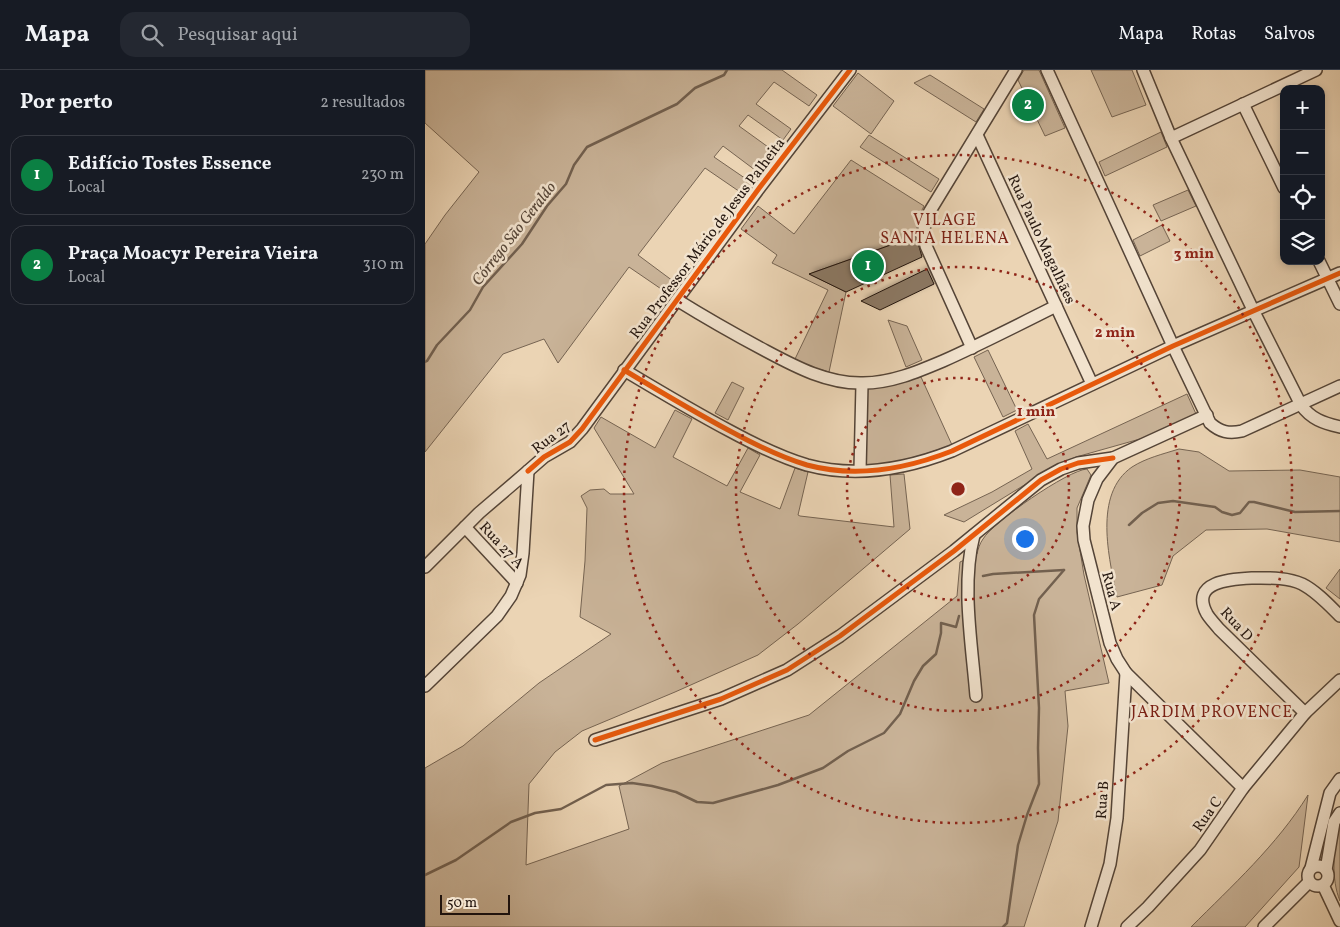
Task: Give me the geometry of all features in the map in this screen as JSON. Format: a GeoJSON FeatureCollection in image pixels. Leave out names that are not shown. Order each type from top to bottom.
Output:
{"type":"FeatureCollection","features":[{"type":"Feature","properties":{"kind":"street","name":"Rua Professor Mário de Jesus Palheita"},"geometry":{"type":"LineString","coordinates":[[587,422],[760,187],[850,70]]}},
{"type":"Feature","properties":{"kind":"street"},"geometry":{"type":"LineString","coordinates":[[972,348],[926,246],[923,226],[930,211],[1016,70]]}},
{"type":"Feature","properties":{"kind":"street"},"geometry":{"type":"LineString","coordinates":[[1047,70],[1210,423],[1219,430],[1231,433],[1242,431],[1340,386]]}},
{"type":"Feature","properties":{"kind":"street"},"geometry":{"type":"LineString","coordinates":[[1143,70],[1171,138],[1254,312],[1301,404],[1307,414],[1315,420],[1340,427]]}},
{"type":"Feature","properties":{"kind":"street"},"geometry":{"type":"LineString","coordinates":[[1171,138],[1316,70]]}},
{"type":"Feature","properties":{"kind":"street"},"geometry":{"type":"LineString","coordinates":[[1243,104],[1280,180]]}},
{"type":"Feature","properties":{"kind":"street","name":"Rua Paulo Magalhães"},"geometry":{"type":"LineString","coordinates":[[977,135],[1092,384]]}},
{"type":"Feature","properties":{"kind":"street"},"geometry":{"type":"LineString","coordinates":[[1321,265],[1340,304]]}},
{"type":"Feature","properties":{"kind":"street"},"geometry":{"type":"LineString","coordinates":[[624,370],[707,419],[764,449],[807,465],[860,470],[899,467],[932,459],[971,443],[1173,346],[1340,273]]}},
{"type":"Feature","properties":{"kind":"street"},"geometry":{"type":"LineString","coordinates":[[677,300],[733,334],[797,367],[834,380],[862,384],[893,379],[913,373],[972,348],[1056,306]]}},
{"type":"Feature","properties":{"kind":"street"},"geometry":{"type":"LineString","coordinates":[[860,470],[862,384]]}},
{"type":"Feature","properties":{"kind":"street","name":"Rua A"},"geometry":{"type":"LineString","coordinates":[[1207,415],[1113,458],[1102,471],[1092,489],[1083,526],[1086,551],[1111,643],[1125,673],[1243,788]]}},
{"type":"Feature","properties":{"kind":"street","name":"Rua 27"},"geometry":{"type":"LineString","coordinates":[[425,567],[492,501],[544,457],[570,442],[587,422]]}},
{"type":"Feature","properties":{"kind":"street"},"geometry":{"type":"LineString","coordinates":[[595,740],[721,700],[787,670],[840,636],[974,535],[1031,488],[1052,474],[1078,463],[1113,458]]}},
{"type":"Feature","properties":{"kind":"street","name":"Rua 27"},"geometry":{"type":"LineString","coordinates":[[425,686],[497,616],[517,584],[523,553],[528,471]]}},
{"type":"Feature","properties":{"kind":"street","name":"Rua 27 A"},"geometry":{"type":"LineString","coordinates":[[465,527],[517,584]]}},
{"type":"Feature","properties":{"kind":"street"},"geometry":{"type":"LineString","coordinates":[[974,535],[969,556],[967,583],[977,696]]}},
{"type":"Feature","properties":{"kind":"street","name":"Rua D"},"geometry":{"type":"LineString","coordinates":[[1305,713],[1207,615],[1203,604],[1204,595],[1210,586],[1233,579],[1291,580],[1303,584],[1322,598],[1340,616]]}},
{"type":"Feature","properties":{"kind":"street","name":"Rua B"},"geometry":{"type":"LineString","coordinates":[[1091,927],[1110,864],[1117,818],[1125,673]]}},
{"type":"Feature","properties":{"kind":"street","name":"Rua C"},"geometry":{"type":"LineString","coordinates":[[1127,927],[1200,850],[1243,788],[1305,713],[1340,680]]}},
{"type":"Feature","properties":{"kind":"street"},"geometry":{"type":"LineString","coordinates":[[1323,885],[1316,886],[1309,882],[1307,876],[1311,868],[1330,793],[1340,779]]}},
{"type":"Feature","properties":{"kind":"street"},"geometry":{"type":"LineString","coordinates":[[1323,885],[1328,876],[1326,870],[1334,822],[1340,813]]}},
{"type":"Feature","properties":{"kind":"street"},"geometry":{"type":"LineString","coordinates":[[1311,868],[1321,866],[1326,870]]}},
{"type":"Feature","properties":{"kind":"street"},"geometry":{"type":"LineString","coordinates":[[1264,927],[1309,882]]}},
{"type":"Feature","properties":{"kind":"street"},"geometry":{"type":"LineString","coordinates":[[1323,885],[1340,921]]}},
{"type":"Feature","properties":{"kind":"shaded area"},"geometry":{"type":"Polygon","coordinates":[[[425,70],[782,70],[817,95],[809,106],[774,82],[756,104],[791,129],[783,140],[748,115],[739,126],[775,152],[759,173],[723,146],[714,157],[752,183],[743,194],[705,168],[638,255],[677,284],[670,295],[629,267],[558,363],[544,339],[503,354],[425,452],[425,244],[479,172],[425,123],[425,70]]]}},
{"type":"Feature","properties":{"kind":"shaded area"},"geometry":{"type":"Polygon","coordinates":[[[1024,70],[1039,70],[1065,128],[1045,136],[1018,80],[1024,70]]]}},
{"type":"Feature","properties":{"kind":"shaded area"},"geometry":{"type":"Polygon","coordinates":[[[1091,70],[1132,70],[1146,105],[1112,117],[1091,70]]]}},
{"type":"Feature","properties":{"kind":"shaded area"},"geometry":{"type":"Polygon","coordinates":[[[858,73],[894,101],[871,134],[833,106],[858,73]]]}},
{"type":"Feature","properties":{"kind":"shaded area"},"geometry":{"type":"Polygon","coordinates":[[[930,75],[984,109],[976,122],[914,83],[930,75]]]}},
{"type":"Feature","properties":{"kind":"shaded area"},"geometry":{"type":"Polygon","coordinates":[[[1161,132],[1167,147],[1105,176],[1099,162],[1161,132]]]}},
{"type":"Feature","properties":{"kind":"shaded area"},"geometry":{"type":"Polygon","coordinates":[[[869,135],[939,179],[931,192],[860,147],[869,135]]]}},
{"type":"Feature","properties":{"kind":"shaded area"},"geometry":{"type":"Polygon","coordinates":[[[851,160],[924,206],[918,218],[916,236],[809,274],[846,292],[829,372],[811,367],[795,359],[828,290],[772,263],[777,255],[741,229],[758,206],[794,234],[851,160]]]}},
{"type":"Feature","properties":{"kind":"shaded area"},"geometry":{"type":"Polygon","coordinates":[[[1188,190],[1196,206],[1161,221],[1153,205],[1188,190]]]}},
{"type":"Feature","properties":{"kind":"shaded area"},"geometry":{"type":"Polygon","coordinates":[[[1162,225],[1170,241],[1140,256],[1133,240],[1162,225]]]}},
{"type":"Feature","properties":{"kind":"shaded area"},"geometry":{"type":"Polygon","coordinates":[[[888,320],[907,326],[922,360],[906,367],[888,320]]]}},
{"type":"Feature","properties":{"kind":"shaded area"},"geometry":{"type":"Polygon","coordinates":[[[988,350],[1017,410],[1003,417],[974,357],[988,350]]]}},
{"type":"Feature","properties":{"kind":"shaded area"},"geometry":{"type":"Polygon","coordinates":[[[921,377],[952,445],[908,460],[866,466],[867,388],[921,377]]]}},
{"type":"Feature","properties":{"kind":"shaded area"},"geometry":{"type":"Polygon","coordinates":[[[732,382],[744,388],[728,420],[715,413],[732,382]]]}},
{"type":"Feature","properties":{"kind":"shaded area"},"geometry":{"type":"Polygon","coordinates":[[[1187,394],[1196,414],[1147,437],[1076,457],[1057,465],[964,522],[944,515],[992,492],[1032,469],[1015,431],[1028,424],[1047,459],[1187,394]]]}},
{"type":"Feature","properties":{"kind":"shaded area"},"geometry":{"type":"Polygon","coordinates":[[[675,410],[692,419],[673,457],[727,486],[748,448],[760,455],[740,492],[780,509],[795,468],[808,472],[798,515],[800,516],[894,527],[890,475],[904,474],[910,529],[798,624],[758,655],[582,731],[555,752],[529,784],[526,865],[629,829],[619,786],[662,763],[809,715],[957,596],[960,562],[977,554],[983,539],[1001,521],[1048,487],[1087,469],[1091,475],[1077,508],[1077,532],[1084,575],[1109,683],[1065,691],[1068,726],[1058,821],[1024,927],[425,927],[425,768],[463,746],[539,683],[611,634],[580,617],[587,508],[581,496],[590,490],[604,489],[610,494],[634,494],[594,428],[601,417],[655,448],[675,410]]]}},
{"type":"Feature","properties":{"kind":"shaded area"},"geometry":{"type":"Polygon","coordinates":[[[1179,449],[1199,452],[1229,471],[1300,470],[1340,477],[1340,542],[1267,529],[1206,530],[1173,556],[1162,585],[1117,597],[1110,564],[1107,527],[1112,493],[1120,479],[1132,467],[1179,449]]]}},
{"type":"Feature","properties":{"kind":"shaded area"},"geometry":{"type":"Polygon","coordinates":[[[1340,569],[1340,599],[1326,588],[1340,569]]]}},
{"type":"Feature","properties":{"kind":"shaded area"},"geometry":{"type":"Polygon","coordinates":[[[1308,795],[1299,867],[1245,927],[1191,927],[1268,848],[1308,795]]]}},
{"type":"Feature","properties":{"kind":"shaded area"},"geometry":{"type":"Polygon","coordinates":[[[1340,827],[1340,901],[1335,883],[1334,864],[1340,827]]]}},
{"type":"Feature","properties":{"kind":"building"},"geometry":{"type":"Polygon","coordinates":[[[916,236],[922,257],[846,292],[809,274],[916,236]]]}},
{"type":"Feature","properties":{"kind":"building"},"geometry":{"type":"Polygon","coordinates":[[[927,269],[934,284],[880,310],[861,301],[927,269]]]}},
{"type":"Feature","properties":{"kind":"waterway","name":"Córrego São Geraldo"},"geometry":{"type":"LineString","coordinates":[[425,362],[437,345],[470,310],[483,287],[522,244],[547,206],[566,184],[574,165],[587,147],[677,104],[695,88],[724,75],[727,70]]}},
{"type":"Feature","properties":{"kind":"waterway"},"geometry":{"type":"LineString","coordinates":[[1129,525],[1142,513],[1158,503],[1173,501],[1215,507],[1222,512],[1232,515],[1240,513],[1249,502],[1295,512],[1340,511]]}},
{"type":"Feature","properties":{"kind":"waterway"},"geometry":{"type":"LineString","coordinates":[[983,576],[1064,570]]}},
{"type":"Feature","properties":{"kind":"waterway"},"geometry":{"type":"LineString","coordinates":[[1003,927],[1007,923],[1018,845],[1039,784],[1039,708],[1034,615],[1039,599],[1064,570]]}},
{"type":"Feature","properties":{"kind":"waterway"},"geometry":{"type":"LineString","coordinates":[[425,875],[456,860],[511,822],[535,813],[561,809],[606,785],[632,783],[652,786],[676,792],[697,802],[713,803],[778,785],[823,768],[848,751],[884,733],[900,714],[914,681],[923,666],[936,654],[941,633],[941,623],[956,627],[959,616]]}},
{"type":"Feature","properties":{"kind":"cycle path"},"geometry":{"type":"LineString","coordinates":[[528,471],[544,457],[570,442],[582,429],[760,187],[850,70]]}},
{"type":"Feature","properties":{"kind":"cycle path"},"geometry":{"type":"LineString","coordinates":[[624,370],[717,424],[787,458],[825,469],[843,471],[880,470],[917,463],[952,451],[1173,346],[1340,273]]}},
{"type":"Feature","properties":{"kind":"cycle path"},"geometry":{"type":"LineString","coordinates":[[595,740],[721,699],[787,670],[840,636],[954,551],[1041,480],[1061,469],[1078,463],[1113,458]]}},
{"type":"Feature","properties":{"kind":"place","name":"Praça Moacyr Pereira Vieira"},"geometry":{"type":"Point","coordinates":[1028,105]}},
{"type":"Feature","properties":{"kind":"place","name":"Edifício Tostes Essence"},"geometry":{"type":"Point","coordinates":[868,266]}},
{"type":"Feature","properties":{"kind":"district","name":"VILAGE SANTA HELENA"},"geometry":{"type":"Point","coordinates":[945,228]}},
{"type":"Feature","properties":{"kind":"district","name":"JARDIM PROVENCE"},"geometry":{"type":"Point","coordinates":[1212,711]}}]}
